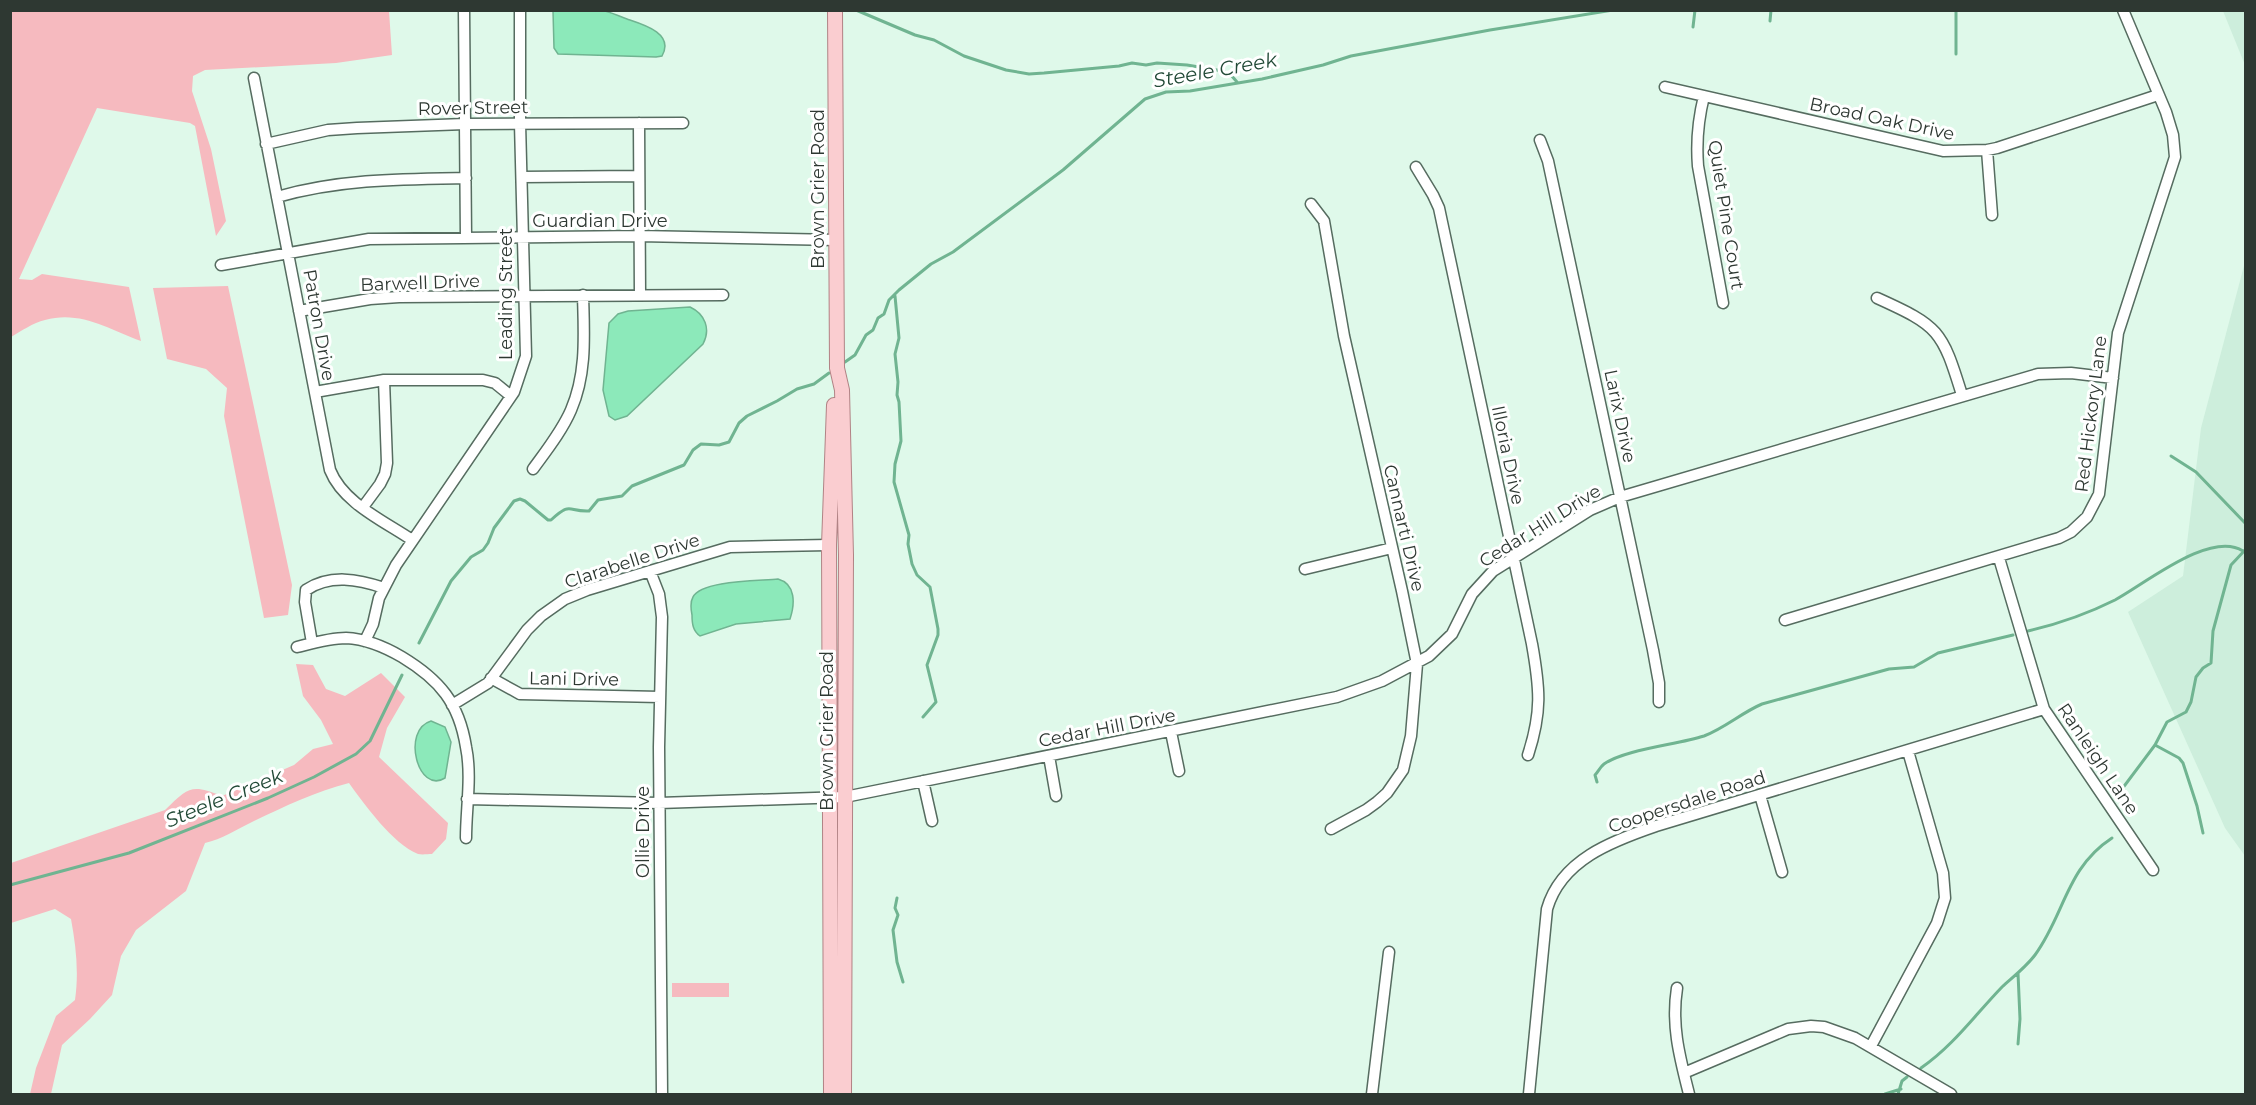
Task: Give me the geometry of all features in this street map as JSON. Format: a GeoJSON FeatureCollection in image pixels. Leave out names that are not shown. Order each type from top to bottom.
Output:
{"type":"FeatureCollection","features":[{"type":"Feature","properties":{"kind":"main road","name":"Brown Grier Road"},"geometry":{"type":"LineString","coordinates":[[835,10],[837,368],[842,390],[844,459],[844,1095]]}},
{"type":"Feature","properties":{"kind":"main road","name":"Brown Grier Road"},"geometry":{"type":"LineString","coordinates":[[831,1095],[829,545],[837,368]]}},
{"type":"Feature","properties":{"kind":"main road"},"geometry":{"type":"LineString","coordinates":[[829,545],[836,552],[838,562],[838,657],[845,682]]}},
{"type":"Feature","properties":{"kind":"street"},"geometry":{"type":"LineString","coordinates":[[465,10],[466,238]]}},
{"type":"Feature","properties":{"kind":"street","name":"Leading Street"},"geometry":{"type":"LineString","coordinates":[[365,641],[384,588],[412,540],[511,396],[526,356],[520,123],[520,10]]}},
{"type":"Feature","properties":{"kind":"street","name":"Red Hickory Lane"},"geometry":{"type":"LineString","coordinates":[[1785,620],[1998,558],[2072,532],[2095,505],[2102,477],[2118,333],[2175,157],[2174,135],[2123,10]]}},
{"type":"Feature","properties":{"kind":"street","name":"Patron Drive"},"geometry":{"type":"LineString","coordinates":[[254,78],[330,470],[335,483],[348,497],[412,540]]}},
{"type":"Feature","properties":{"kind":"street","name":"Broad Oak Drive"},"geometry":{"type":"LineString","coordinates":[[1665,87],[1943,151],[1987,150],[2158,95]]}},
{"type":"Feature","properties":{"kind":"street","name":"Quiet Pine Court"},"geometry":{"type":"LineString","coordinates":[[1704,96],[1696,142],[1698,166],[1723,303]]}},
{"type":"Feature","properties":{"kind":"street"},"geometry":{"type":"LineString","coordinates":[[639,123],[640,295]]}},
{"type":"Feature","properties":{"kind":"street","name":"Rover Street"},"geometry":{"type":"LineString","coordinates":[[267,144],[328,130],[465,124],[683,123]]}},
{"type":"Feature","properties":{"kind":"street","name":"Larix Drive"},"geometry":{"type":"LineString","coordinates":[[1540,140],[1548,161],[1653,650],[1659,683],[1659,702]]}},
{"type":"Feature","properties":{"kind":"street"},"geometry":{"type":"LineString","coordinates":[[1987,150],[1992,215]]}},
{"type":"Feature","properties":{"kind":"street","name":"Illoria Drive"},"geometry":{"type":"LineString","coordinates":[[1416,167],[1438,208],[1538,677],[1538,718],[1528,755]]}},
{"type":"Feature","properties":{"kind":"street"},"geometry":{"type":"LineString","coordinates":[[522,177],[639,176]]}},
{"type":"Feature","properties":{"kind":"street"},"geometry":{"type":"LineString","coordinates":[[277,197],[336,184],[378,180],[466,178]]}},
{"type":"Feature","properties":{"kind":"street","name":"Cannarti Drive"},"geometry":{"type":"LineString","coordinates":[[1311,204],[1324,221],[1344,336],[1417,664],[1411,736],[1403,770],[1387,793],[1377,802],[1331,829]]}},
{"type":"Feature","properties":{"kind":"street","name":"Guardian Drive"},"geometry":{"type":"LineString","coordinates":[[221,265],[369,238],[639,236],[837,240]]}},
{"type":"Feature","properties":{"kind":"street"},"geometry":{"type":"LineString","coordinates":[[533,469],[570,413],[577,396],[584,354],[583,295]]}},
{"type":"Feature","properties":{"kind":"street","name":"Barwell Drive"},"geometry":{"type":"LineString","coordinates":[[299,311],[370,299],[399,297],[723,295]]}},
{"type":"Feature","properties":{"kind":"street"},"geometry":{"type":"LineString","coordinates":[[1877,298],[1912,314],[1935,331],[1950,355],[1962,395]]}},
{"type":"Feature","properties":{"kind":"street","name":"Cedar Hill Drive"},"geometry":{"type":"LineString","coordinates":[[467,799],[659,804],[845,797],[1354,693],[1417,664],[1429,656],[1452,634],[1472,594],[1483,581],[1513,558],[1550,538],[1590,510],[1620,497],[2038,374],[2062,373],[2113,378]]}},
{"type":"Feature","properties":{"kind":"street"},"geometry":{"type":"LineString","coordinates":[[363,507],[385,474],[387,463],[384,380]]}},
{"type":"Feature","properties":{"kind":"street"},"geometry":{"type":"LineString","coordinates":[[315,392],[384,380],[483,380],[495,383],[511,396]]}},
{"type":"Feature","properties":{"kind":"street","name":"Clarabelle Drive"},"geometry":{"type":"LineString","coordinates":[[452,705],[481,688],[527,630],[553,606],[587,590],[730,548],[829,545]]}},
{"type":"Feature","properties":{"kind":"street"},"geometry":{"type":"LineString","coordinates":[[1305,569],[1392,548]]}},
{"type":"Feature","properties":{"kind":"street","name":"Ranleigh Lane"},"geometry":{"type":"LineString","coordinates":[[1998,558],[2044,710],[2153,870]]}},
{"type":"Feature","properties":{"kind":"street","name":"Ollie Drive"},"geometry":{"type":"LineString","coordinates":[[650,571],[661,606],[659,804],[662,1095]]}},
{"type":"Feature","properties":{"kind":"street"},"geometry":{"type":"LineString","coordinates":[[312,643],[305,602],[306,590],[317,583],[358,579],[384,588]]}},
{"type":"Feature","properties":{"kind":"street"},"geometry":{"type":"LineString","coordinates":[[297,647],[338,638],[365,641],[388,648],[420,668],[439,684],[452,705],[467,750],[465,838]]}},
{"type":"Feature","properties":{"kind":"street","name":"Lani Drive"},"geometry":{"type":"LineString","coordinates":[[491,678],[520,694],[660,697]]}},
{"type":"Feature","properties":{"kind":"street","name":"Coopersdale Road"},"geometry":{"type":"LineString","coordinates":[[1529,1095],[1547,909],[1551,896],[1563,876],[1584,858],[1625,837],[2044,710]]}},
{"type":"Feature","properties":{"kind":"street"},"geometry":{"type":"LineString","coordinates":[[1171,732],[1179,771]]}},
{"type":"Feature","properties":{"kind":"street"},"geometry":{"type":"LineString","coordinates":[[1871,1046],[1937,923],[1945,898],[1943,873],[1908,751]]}},
{"type":"Feature","properties":{"kind":"street"},"geometry":{"type":"LineString","coordinates":[[1048,756],[1056,796]]}},
{"type":"Feature","properties":{"kind":"street"},"geometry":{"type":"LineString","coordinates":[[923,781],[932,821]]}},
{"type":"Feature","properties":{"kind":"street"},"geometry":{"type":"LineString","coordinates":[[1760,795],[1782,872]]}},
{"type":"Feature","properties":{"kind":"street"},"geometry":{"type":"LineString","coordinates":[[1372,1095],[1389,952]]}},
{"type":"Feature","properties":{"kind":"street"},"geometry":{"type":"LineString","coordinates":[[1677,988],[1675,1033],[1689,1095]]}},
{"type":"Feature","properties":{"kind":"street"},"geometry":{"type":"LineString","coordinates":[[1684,1073],[1788,1029],[1824,1027],[1839,1031],[1871,1046],[1951,1095]]}},
{"type":"Feature","properties":{"kind":"shaded area"},"geometry":{"type":"Polygon","coordinates":[[[11,10],[389,11],[392,55],[336,63],[205,70],[193,76],[192,91],[211,149],[226,221],[216,236],[195,126],[190,123],[97,108],[19,279],[32,280],[42,274],[129,287],[141,341],[94,322],[70,317],[41,321],[11,337],[11,10]]]}},
{"type":"Feature","properties":{"kind":"shaded area"},"geometry":{"type":"Polygon","coordinates":[[[600,10],[610,12],[655,31],[664,41],[665,48],[662,56],[656,57],[558,54],[554,48],[553,11],[600,10]]]}},
{"type":"Feature","properties":{"kind":"shaded area"},"geometry":{"type":"Polygon","coordinates":[[[2223,11],[2245,11],[2245,65],[2223,11]]]}},
{"type":"Feature","properties":{"kind":"shaded area"},"geometry":{"type":"Polygon","coordinates":[[[2245,262],[2246,856],[2225,828],[2128,612],[2183,576],[2201,428],[2245,262]]]}},
{"type":"Feature","properties":{"kind":"shaded area"},"geometry":{"type":"Polygon","coordinates":[[[228,286],[292,585],[288,615],[264,618],[224,416],[227,388],[206,369],[167,359],[153,288],[228,286]]]}},
{"type":"Feature","properties":{"kind":"shaded area"},"geometry":{"type":"Polygon","coordinates":[[[690,307],[705,322],[706,333],[703,344],[627,416],[615,420],[609,416],[603,390],[609,323],[618,314],[628,311],[690,307]]]}},
{"type":"Feature","properties":{"kind":"shaded area"},"geometry":{"type":"Polygon","coordinates":[[[778,579],[788,585],[793,595],[790,619],[736,624],[700,636],[696,632],[691,604],[698,591],[719,584],[778,579]]]}},
{"type":"Feature","properties":{"kind":"shaded area"},"geometry":{"type":"Polygon","coordinates":[[[296,664],[313,665],[326,689],[345,696],[381,673],[405,697],[387,728],[379,757],[448,823],[446,839],[432,854],[418,854],[408,849],[380,823],[349,783],[299,800],[223,837],[205,843],[186,891],[136,930],[121,956],[112,995],[62,1045],[51,1094],[30,1094],[36,1068],[56,1016],[75,1000],[76,959],[71,919],[55,909],[11,923],[11,863],[165,810],[185,792],[191,790],[203,790],[222,796],[294,765],[313,749],[333,744],[321,720],[303,696],[296,664]]]}},
{"type":"Feature","properties":{"kind":"shaded area"},"geometry":{"type":"Polygon","coordinates":[[[431,721],[445,727],[451,742],[445,778],[435,781],[427,778],[421,770],[415,747],[422,727],[431,721]]]}},
{"type":"Feature","properties":{"kind":"shaded area"},"geometry":{"type":"Polygon","coordinates":[[[672,983],[729,983],[729,997],[672,997],[672,983]]]}},
{"type":"Feature","properties":{"kind":"waterway"},"geometry":{"type":"LineString","coordinates":[[856,10],[915,35],[934,40],[964,56],[1006,70],[1029,74],[1132,63],[1146,65],[1157,63],[1223,71],[1237,82]]}},
{"type":"Feature","properties":{"kind":"waterway","name":"Steele Creek"},"geometry":{"type":"LineString","coordinates":[[845,362],[855,355],[866,335],[873,330],[878,318],[884,314],[889,300],[899,290],[931,264],[953,252],[1063,170],[1145,99],[1166,92],[1190,91],[1262,79],[1351,56],[1613,10]]}},
{"type":"Feature","properties":{"kind":"waterway"},"geometry":{"type":"LineString","coordinates":[[1693,27],[1695,10]]}},
{"type":"Feature","properties":{"kind":"waterway"},"geometry":{"type":"LineString","coordinates":[[1770,21],[1771,10]]}},
{"type":"Feature","properties":{"kind":"waterway"},"geometry":{"type":"LineString","coordinates":[[1956,10],[1956,54]]}},
{"type":"Feature","properties":{"kind":"waterway"},"geometry":{"type":"LineString","coordinates":[[895,296],[899,338],[895,354],[901,441],[895,464],[894,482],[909,535],[908,544],[912,564],[917,575],[930,587],[938,629],[927,665],[936,702],[923,717]]}},
{"type":"Feature","properties":{"kind":"waterway","name":"Steele Creek"},"geometry":{"type":"LineString","coordinates":[[419,643],[451,581],[471,557],[483,550],[494,528],[514,501],[520,499],[525,501],[548,520],[566,509],[589,511],[598,500],[622,496],[632,486],[684,465],[693,450],[701,444],[719,445],[729,442],[739,423],[747,416],[797,389],[814,384],[829,373]]}},
{"type":"Feature","properties":{"kind":"waterway"},"geometry":{"type":"LineString","coordinates":[[2171,456],[2196,472],[2246,524]]}},
{"type":"Feature","properties":{"kind":"waterway"},"geometry":{"type":"LineString","coordinates":[[2028,631],[2072,618],[2115,600],[2196,553],[2229,546],[2243,551]]}},
{"type":"Feature","properties":{"kind":"waterway"},"geometry":{"type":"LineString","coordinates":[[2119,793],[2155,745],[2167,722],[2186,712],[2191,702],[2196,677],[2203,668],[2211,663],[2213,631],[2231,565],[2246,549]]}},
{"type":"Feature","properties":{"kind":"waterway"},"geometry":{"type":"LineString","coordinates":[[1597,782],[1595,775],[1603,765],[1613,759],[1704,736],[1762,704],[1889,669],[1914,667],[1938,653],[2013,635]]}},
{"type":"Feature","properties":{"kind":"waterway","name":"Steele Creek"},"geometry":{"type":"LineString","coordinates":[[10,885],[129,853],[268,798],[314,777],[356,754],[370,741],[402,675]]}},
{"type":"Feature","properties":{"kind":"waterway"},"geometry":{"type":"LineString","coordinates":[[2155,745],[2179,758],[2183,763],[2203,833]]}},
{"type":"Feature","properties":{"kind":"waterway"},"geometry":{"type":"LineString","coordinates":[[1921,1068],[1954,1040],[2002,987],[2035,955],[2053,924],[2075,877],[2097,850],[2112,838]]}},
{"type":"Feature","properties":{"kind":"waterway"},"geometry":{"type":"LineString","coordinates":[[897,898],[895,908],[898,915],[893,930],[897,962],[903,982]]}},
{"type":"Feature","properties":{"kind":"waterway"},"geometry":{"type":"LineString","coordinates":[[2018,973],[2020,1019],[2018,1044]]}},
{"type":"Feature","properties":{"kind":"waterway"},"geometry":{"type":"LineString","coordinates":[[1898,1094],[1902,1081],[1907,1077]]}},
{"type":"Feature","properties":{"kind":"waterway"},"geometry":{"type":"LineString","coordinates":[[1885,1094],[1901,1089]]}}]}
